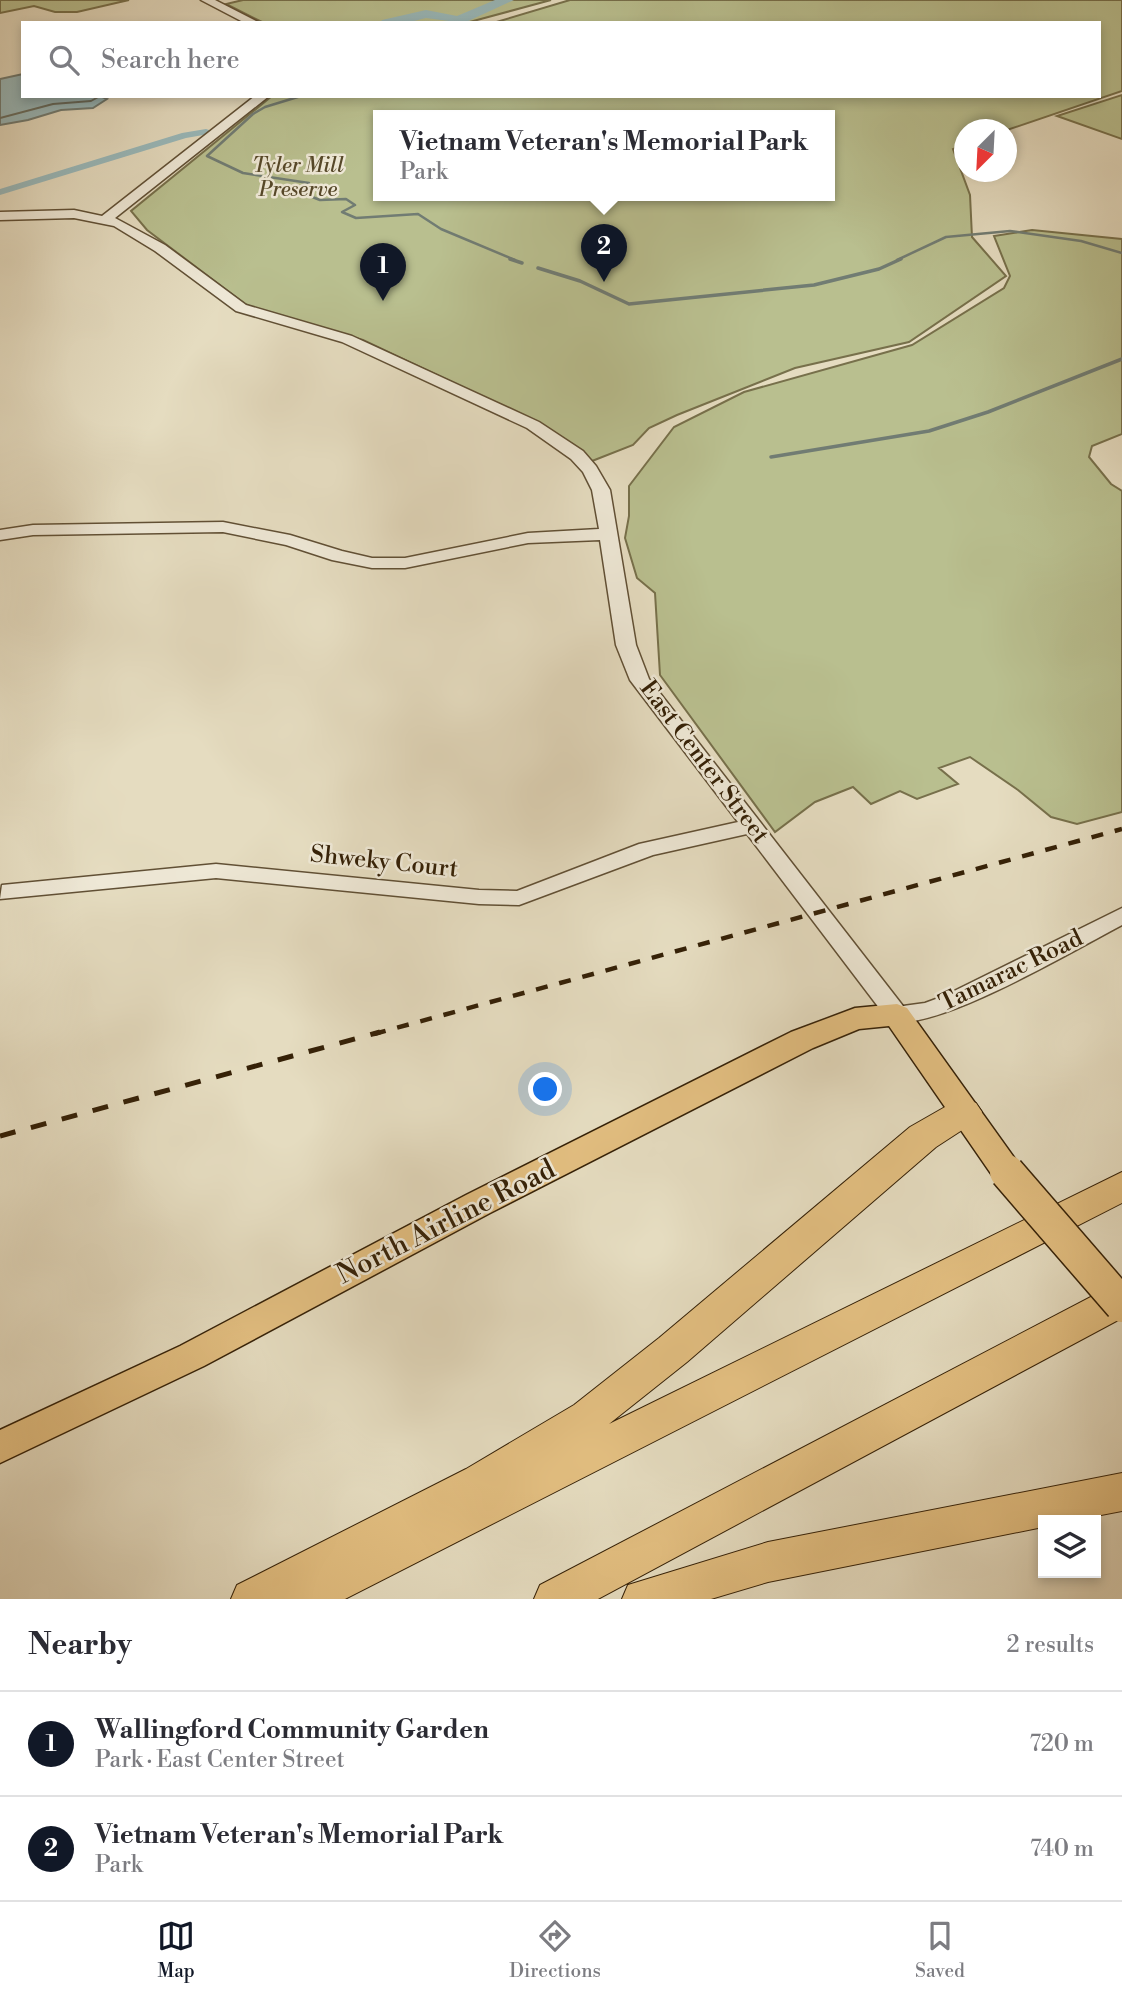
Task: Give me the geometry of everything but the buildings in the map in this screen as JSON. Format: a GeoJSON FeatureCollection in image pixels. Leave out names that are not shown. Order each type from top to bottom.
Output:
{"type":"FeatureCollection","features":[{"type":"Feature","properties":{"kind":"highway"},"geometry":{"type":"LineString","coordinates":[[253,1599],[481,1482],[580,1423],[673,1350],[923,1137],[964,1112]]}},
{"type":"Feature","properties":{"kind":"highway"},"geometry":{"type":"LineString","coordinates":[[301,1599],[1122,1186]]}},
{"type":"Feature","properties":{"kind":"highway"},"geometry":{"type":"LineString","coordinates":[[556,1599],[1122,1299]]}},
{"type":"Feature","properties":{"kind":"highway"},"geometry":{"type":"LineString","coordinates":[[644,1599],[768,1562],[1122,1492]]}},
{"type":"Feature","properties":{"kind":"main road","name":"East Center Street"},"geometry":{"type":"LineString","coordinates":[[897,1015],[1007,1172],[1122,1305]]}},
{"type":"Feature","properties":{"kind":"main road","name":"North Airline Road"},"geometry":{"type":"LineString","coordinates":[[0,1447],[192,1356],[478,1204],[774,1053],[846,1021],[870,1016],[897,1015]]}},
{"type":"Feature","properties":{"kind":"street"},"geometry":{"type":"LineString","coordinates":[[206,0],[252,21]]}},
{"type":"Feature","properties":{"kind":"street"},"geometry":{"type":"LineString","coordinates":[[106,219],[260,98]]}},
{"type":"Feature","properties":{"kind":"street","name":"East Center Street"},"geometry":{"type":"LineString","coordinates":[[0,216],[61,213],[106,219],[143,237],[242,308],[358,343],[551,436],[577,455],[597,480],[603,500],[622,628],[632,663],[654,701],[897,1015]]}},
{"type":"Feature","properties":{"kind":"street"},"geometry":{"type":"LineString","coordinates":[[0,535],[33,530],[223,527],[290,540],[338,556],[383,563],[405,563],[527,538],[608,534]]}},
{"type":"Feature","properties":{"kind":"street","name":"Shweky Court"},"geometry":{"type":"LineString","coordinates":[[2,892],[216,871],[479,897],[519,898],[647,849],[751,826]]}},
{"type":"Feature","properties":{"kind":"street","name":"Tamarac Road"},"geometry":{"type":"LineString","coordinates":[[897,1015],[915,1014],[940,1007],[1122,916]]}},
{"type":"Feature","properties":{"kind":"green space"},"geometry":{"type":"Polygon","coordinates":[[[0,0],[129,0],[77,12],[55,12],[34,6],[0,13],[0,0]]]}},
{"type":"Feature","properties":{"kind":"green space"},"geometry":{"type":"Polygon","coordinates":[[[243,0],[551,0],[473,21],[260,21],[226,4],[243,0]]]}},
{"type":"Feature","properties":{"kind":"green space","name":"Tyler Mill Preserve"},"geometry":{"type":"Polygon","coordinates":[[[570,0],[1122,0],[1122,91],[1017,127],[1017,119],[954,119],[954,182],[965,182],[970,195],[972,237],[1006,276],[909,342],[795,368],[677,415],[649,428],[633,445],[592,461],[574,445],[538,423],[363,340],[264,313],[245,304],[147,230],[131,211],[270,98],[1101,98],[1101,21],[500,21],[570,0]]]}},
{"type":"Feature","properties":{"kind":"green space"},"geometry":{"type":"Polygon","coordinates":[[[1122,95],[1122,139],[1057,116],[1122,95]]]}},
{"type":"Feature","properties":{"kind":"green space"},"geometry":{"type":"Polygon","coordinates":[[[1032,230],[1122,239],[1122,434],[1092,446],[1089,457],[1111,484],[1122,491],[1122,812],[1077,824],[1051,817],[970,757],[939,768],[958,784],[917,799],[900,791],[871,804],[853,787],[815,802],[775,832],[660,675],[655,593],[637,578],[625,538],[629,516],[629,486],[674,427],[744,392],[912,345],[1004,288],[1010,276],[994,236],[1032,230]]]}},
{"type":"Feature","properties":{"kind":"water"},"geometry":{"type":"Polygon","coordinates":[[[21,74],[21,98],[107,99],[93,108],[61,110],[0,125],[0,79],[21,74]]]}},
{"type":"Feature","properties":{"kind":"waterway"},"geometry":{"type":"LineString","coordinates":[[396,21],[426,14],[458,20],[507,0]]}},
{"type":"Feature","properties":{"kind":"waterway"},"geometry":{"type":"LineString","coordinates":[[294,98],[265,107],[253,114],[207,156],[243,173],[309,183],[302,193],[320,200],[346,199],[355,205],[342,212],[356,218],[418,214],[441,229],[515,260]]}},
{"type":"Feature","properties":{"kind":"waterway"},"geometry":{"type":"LineString","coordinates":[[0,192],[185,135],[206,132]]}},
{"type":"Feature","properties":{"kind":"waterway"},"geometry":{"type":"LineString","coordinates":[[897,260],[946,237],[1010,231],[1081,241],[1122,253]]}},
{"type":"Feature","properties":{"kind":"waterway"},"geometry":{"type":"LineString","coordinates":[[510,259],[522,263]]}},
{"type":"Feature","properties":{"kind":"waterway"},"geometry":{"type":"LineString","coordinates":[[538,268],[580,281],[629,304],[814,285],[879,269],[901,259]]}},
{"type":"Feature","properties":{"kind":"waterway"},"geometry":{"type":"LineString","coordinates":[[771,457],[929,431],[988,412],[1122,359]]}},
{"type":"Feature","properties":{"kind":"railway"},"geometry":{"type":"LineString","coordinates":[[374,1034],[1122,829]]}},
{"type":"Feature","properties":{"kind":"railway"},"geometry":{"type":"LineString","coordinates":[[0,1136],[380,1032]]}},
{"type":"Feature","properties":{"kind":"place","name":"Vietnam Veteran's Memorial Park"},"geometry":{"type":"Point","coordinates":[604,282]}},
{"type":"Feature","properties":{"kind":"place","name":"Wallingford Community Garden"},"geometry":{"type":"Point","coordinates":[383,301]}}]}
